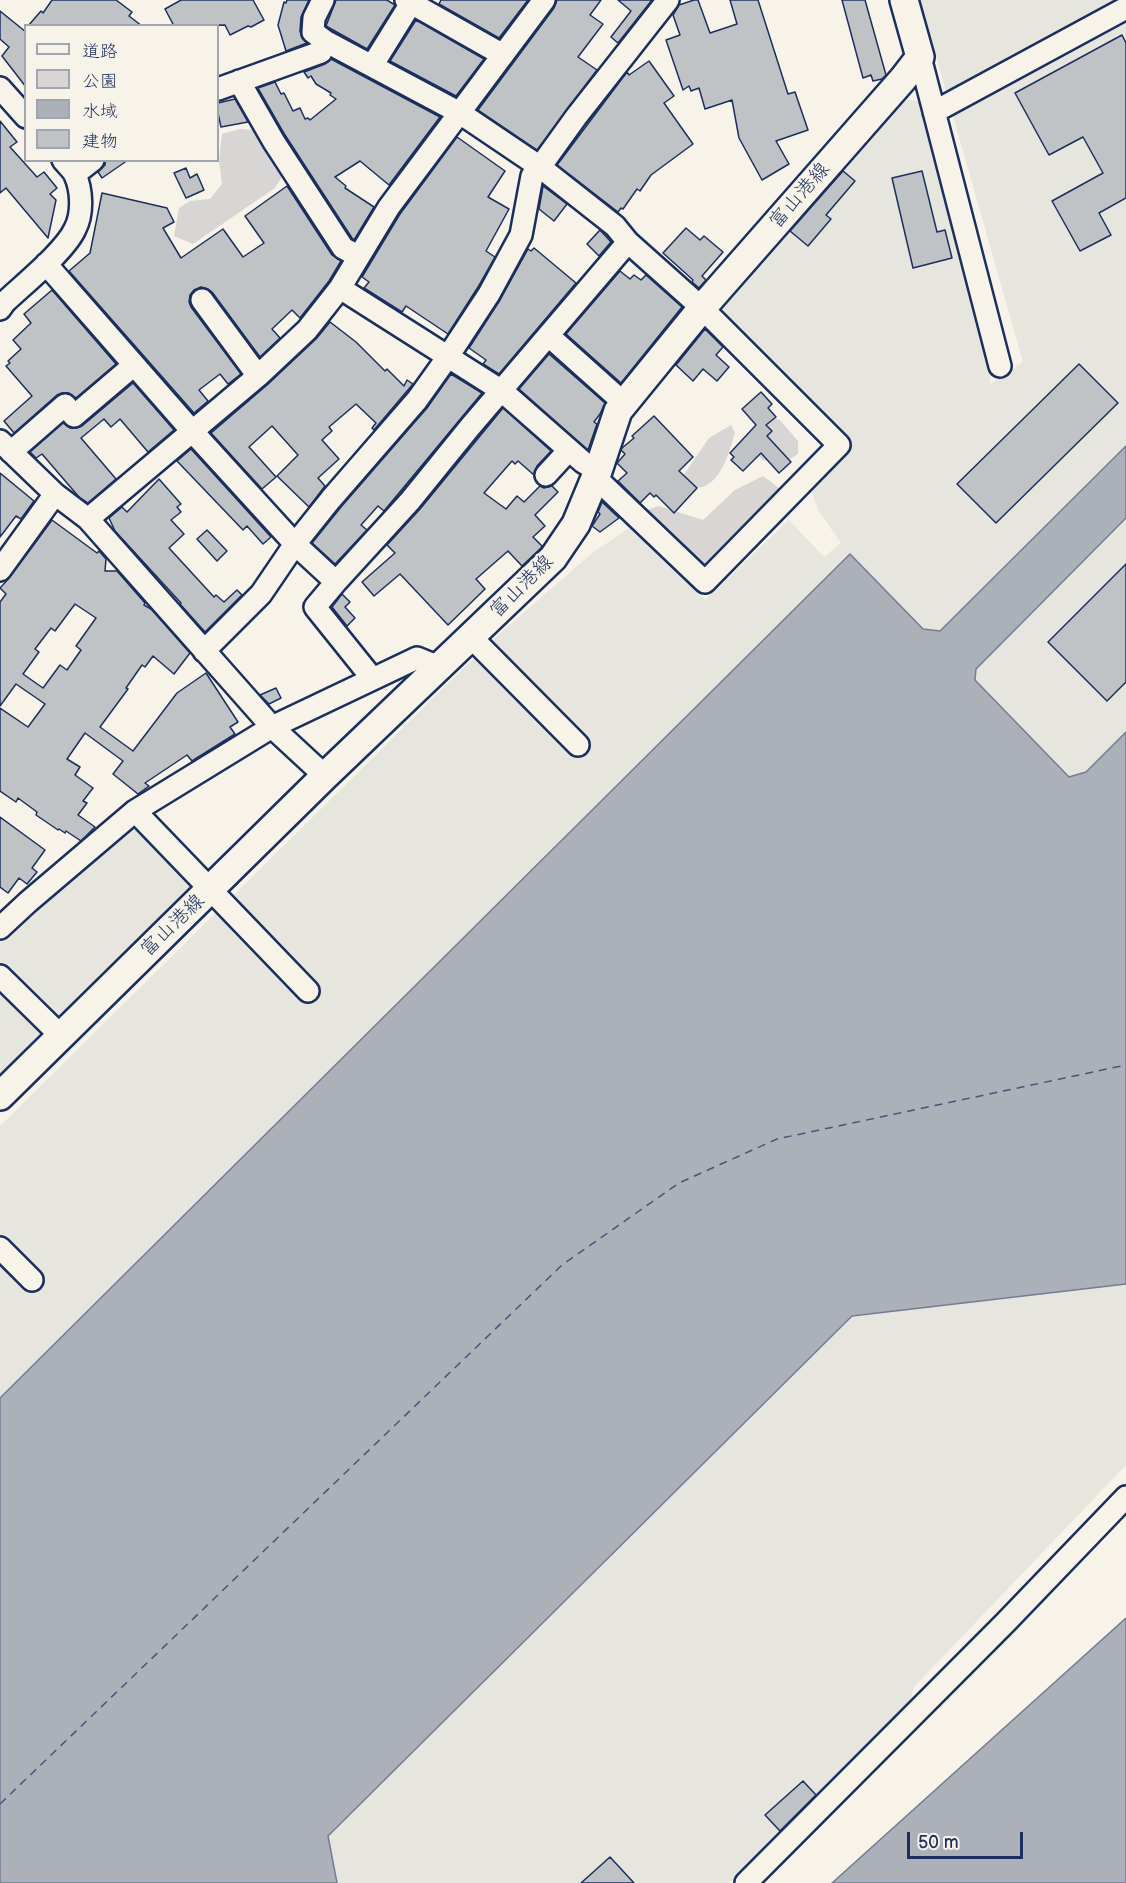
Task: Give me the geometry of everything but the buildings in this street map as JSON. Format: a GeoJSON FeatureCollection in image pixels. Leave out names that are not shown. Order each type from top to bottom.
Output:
{"type":"FeatureCollection","features":[{"type":"Feature","properties":{"kind":"main road"},"geometry":{"type":"LineString","coordinates":[[904,0],[920,57]]}},
{"type":"Feature","properties":{"kind":"main road","name":"富山港線"},"geometry":{"type":"LineString","coordinates":[[0,1095],[325,776],[553,558],[576,524],[618,411],[702,308],[920,57]]}},
{"type":"Feature","properties":{"kind":"street"},"geometry":{"type":"LineString","coordinates":[[323,0],[314,18],[313,32],[325,41],[460,113],[540,168],[615,225],[628,242],[702,308],[839,445],[705,582],[596,474],[502,391],[340,288]]}},
{"type":"Feature","properties":{"kind":"street"},"geometry":{"type":"LineString","coordinates":[[88,519],[258,376],[307,330],[340,288],[389,207],[544,0]]}},
{"type":"Feature","properties":{"kind":"street"},"geometry":{"type":"LineString","coordinates":[[204,651],[261,594],[295,544],[417,400],[447,358],[489,294],[521,235],[532,176],[668,0]]}},
{"type":"Feature","properties":{"kind":"street"},"geometry":{"type":"LineString","coordinates":[[372,66],[410,1],[503,55]]}},
{"type":"Feature","properties":{"kind":"street"},"geometry":{"type":"LineString","coordinates":[[934,112],[1126,8]]}},
{"type":"Feature","properties":{"kind":"street"},"geometry":{"type":"LineString","coordinates":[[219,88],[321,52],[325,41]]}},
{"type":"Feature","properties":{"kind":"street"},"geometry":{"type":"LineString","coordinates":[[920,57],[1000,366]]}},
{"type":"Feature","properties":{"kind":"street"},"geometry":{"type":"LineString","coordinates":[[239,81],[274,142],[343,248],[358,256]]}},
{"type":"Feature","properties":{"kind":"street"},"geometry":{"type":"LineString","coordinates":[[0,88],[24,115]]}},
{"type":"Feature","properties":{"kind":"street"},"geometry":{"type":"LineString","coordinates":[[0,309],[71,236],[76,227],[80,209],[79,191],[69,167],[86,162]]}},
{"type":"Feature","properties":{"kind":"street"},"geometry":{"type":"LineString","coordinates":[[372,678],[315,607],[410,501],[628,242]]}},
{"type":"Feature","properties":{"kind":"street"},"geometry":{"type":"LineString","coordinates":[[46,264],[295,544],[336,582]]}},
{"type":"Feature","properties":{"kind":"street"},"geometry":{"type":"LineString","coordinates":[[202,300],[258,376]]}},
{"type":"Feature","properties":{"kind":"street"},"geometry":{"type":"LineString","coordinates":[[549,336],[625,404]]}},
{"type":"Feature","properties":{"kind":"street"},"geometry":{"type":"LineString","coordinates":[[134,365],[74,416],[65,405],[6,447],[55,494],[88,519],[272,727],[325,776]]}},
{"type":"Feature","properties":{"kind":"street"},"geometry":{"type":"LineString","coordinates":[[546,476],[569,450]]}},
{"type":"Feature","properties":{"kind":"street"},"geometry":{"type":"LineString","coordinates":[[0,570],[55,494]]}},
{"type":"Feature","properties":{"kind":"street"},"geometry":{"type":"LineString","coordinates":[[471,637],[578,745]]}},
{"type":"Feature","properties":{"kind":"street"},"geometry":{"type":"LineString","coordinates":[[0,928],[135,811],[272,727],[417,658],[439,667]]}},
{"type":"Feature","properties":{"kind":"street"},"geometry":{"type":"LineString","coordinates":[[135,811],[308,991]]}},
{"type":"Feature","properties":{"kind":"street"},"geometry":{"type":"LineString","coordinates":[[0,976],[60,1035]]}},
{"type":"Feature","properties":{"kind":"street"},"geometry":{"type":"LineString","coordinates":[[0,1248],[32,1280]]}},
{"type":"Feature","properties":{"kind":"street"},"geometry":{"type":"LineString","coordinates":[[746,1883],[1006,1622],[1126,1497]]}},
{"type":"Feature","properties":{"kind":"shaded area"},"geometry":{"type":"Polygon","coordinates":[[[920,0],[1126,0],[1126,811],[1069,778],[850,554],[0,1398],[0,1126],[490,642],[591,554],[629,528],[705,600],[789,520],[824,557],[841,543],[818,510],[812,492],[850,443],[713,311],[903,99],[921,102],[990,364],[990,384],[1023,362],[920,0]]]}},
{"type":"Feature","properties":{"kind":"shaded area"},"geometry":{"type":"Polygon","coordinates":[[[131,829],[139,831],[193,885],[192,890],[62,1017],[56,1018],[0,963],[0,942],[131,829]]]}},
{"type":"Feature","properties":{"kind":"shaded area"},"geometry":{"type":"Polygon","coordinates":[[[0,988],[43,1032],[44,1037],[0,1079],[0,988]]]}},
{"type":"Feature","properties":{"kind":"shaded area"},"geometry":{"type":"Polygon","coordinates":[[[1126,1284],[1126,1465],[914,1687],[911,1699],[844,1774],[729,1883],[337,1883],[327,1837],[852,1316],[1126,1284]]]}},
{"type":"Feature","properties":{"kind":"green space"},"geometry":{"type":"Polygon","coordinates":[[[240,129],[254,130],[282,177],[275,188],[193,244],[174,236],[179,208],[190,201],[210,199],[222,184],[219,160],[222,134],[240,129]]]}},
{"type":"Feature","properties":{"kind":"green space"},"geometry":{"type":"Polygon","coordinates":[[[769,417],[780,420],[798,441],[798,454],[782,464],[762,460],[755,451],[769,417]]]}},
{"type":"Feature","properties":{"kind":"green space"},"geometry":{"type":"Polygon","coordinates":[[[731,425],[735,433],[725,463],[717,476],[705,486],[686,489],[679,482],[709,438],[731,425]]]}},
{"type":"Feature","properties":{"kind":"green space"},"geometry":{"type":"Polygon","coordinates":[[[763,476],[779,488],[777,504],[707,565],[699,564],[648,517],[649,509],[659,506],[703,520],[735,490],[763,476]]]}},
{"type":"Feature","properties":{"kind":"water"},"geometry":{"type":"Polygon","coordinates":[[[1126,446],[1126,518],[976,669],[975,680],[1069,777],[1086,772],[1126,732],[1126,1284],[852,1316],[328,1836],[337,1883],[0,1883],[0,1398],[850,554],[923,629],[940,631],[1126,446]]]}},
{"type":"Feature","properties":{"kind":"water"},"geometry":{"type":"Polygon","coordinates":[[[1126,1618],[1126,1883],[832,1883],[1126,1618]]]}},
{"type":"Feature","properties":{"kind":"ferry route"},"geometry":{"type":"LineString","coordinates":[[0,1804],[562,1265],[679,1183],[777,1139],[1126,1065]]}}]}
